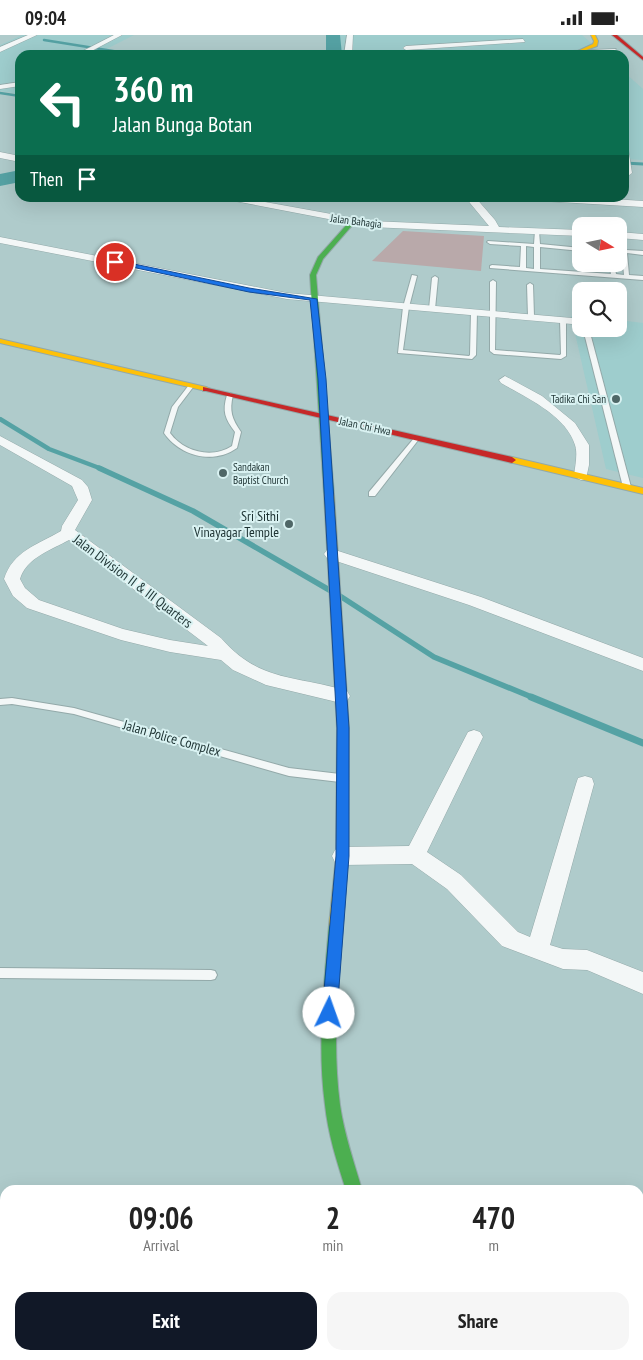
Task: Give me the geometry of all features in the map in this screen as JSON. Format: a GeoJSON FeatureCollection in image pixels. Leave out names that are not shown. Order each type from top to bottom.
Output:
{"type":"FeatureCollection","features":[{"type":"Feature","properties":{"kind":"street"},"geometry":{"type":"LineString","coordinates":[[12,35],[30,35]]}},
{"type":"Feature","properties":{"kind":"street"},"geometry":{"type":"LineString","coordinates":[[3,49],[34,35]]}},
{"type":"Feature","properties":{"kind":"street"},"geometry":{"type":"LineString","coordinates":[[90,50],[119,35]]}},
{"type":"Feature","properties":{"kind":"street"},"geometry":{"type":"LineString","coordinates":[[348,50],[350,35]]}},
{"type":"Feature","properties":{"kind":"street"},"geometry":{"type":"LineString","coordinates":[[517,35],[531,50]]}},
{"type":"Feature","properties":{"kind":"street"},"geometry":{"type":"LineString","coordinates":[[585,50],[595,45],[596,41],[593,35]]}},
{"type":"Feature","properties":{"kind":"street"},"geometry":{"type":"LineString","coordinates":[[597,35],[616,47]]}},
{"type":"Feature","properties":{"kind":"street"},"geometry":{"type":"LineString","coordinates":[[406,38],[406,50]]}},
{"type":"Feature","properties":{"kind":"street"},"geometry":{"type":"LineString","coordinates":[[3,49],[12,43],[4,39]]}},
{"type":"Feature","properties":{"kind":"street"},"geometry":{"type":"LineString","coordinates":[[418,50],[523,41]]}},
{"type":"Feature","properties":{"kind":"street"},"geometry":{"type":"LineString","coordinates":[[591,50],[616,47]]}},
{"type":"Feature","properties":{"kind":"street"},"geometry":{"type":"LineString","coordinates":[[629,55],[640,61]]}},
{"type":"Feature","properties":{"kind":"street"},"geometry":{"type":"LineString","coordinates":[[3,156],[15,151]]}},
{"type":"Feature","properties":{"kind":"street","name":"Jalan Bahagia"},"geometry":{"type":"LineString","coordinates":[[245,202],[352,222],[572,233]]}},
{"type":"Feature","properties":{"kind":"street"},"geometry":{"type":"LineString","coordinates":[[474,202],[492,222],[495,230]]}},
{"type":"Feature","properties":{"kind":"street"},"geometry":{"type":"LineString","coordinates":[[608,202],[643,204]]}},
{"type":"Feature","properties":{"kind":"street"},"geometry":{"type":"LineString","coordinates":[[352,222],[317,262],[313,275],[313,299],[322,379],[341,696],[343,778],[342,856],[330,999],[330,1058],[337,1130],[353,1185]]}},
{"type":"Feature","properties":{"kind":"street"},"geometry":{"type":"LineString","coordinates":[[628,236],[643,237]]}},
{"type":"Feature","properties":{"kind":"street"},"geometry":{"type":"LineString","coordinates":[[0,240],[249,290],[313,299],[572,321]]}},
{"type":"Feature","properties":{"kind":"street","name":"Jalan Chi Hwa"},"geometry":{"type":"LineString","coordinates":[[0,341],[643,491]]}},
{"type":"Feature","properties":{"kind":"street"},"geometry":{"type":"LineString","coordinates":[[504,380],[533,397],[571,427],[582,445],[581,476]]}},
{"type":"Feature","properties":{"kind":"street"},"geometry":{"type":"LineString","coordinates":[[0,440],[62,473],[81,487],[86,500],[69,526],[68,530],[70,533]]}},
{"type":"Feature","properties":{"kind":"street","name":"Jalan Division II & III Quarters"},"geometry":{"type":"LineString","coordinates":[[223,654],[170,646],[122,634],[32,604],[19,591],[12,579],[16,566],[28,555],[70,533],[215,642],[223,654],[248,670],[302,690],[341,696]]}},
{"type":"Feature","properties":{"kind":"street"},"geometry":{"type":"LineString","coordinates":[[332,554],[475,601],[643,665]]}},
{"type":"Feature","properties":{"kind":"street"},"geometry":{"type":"LineString","coordinates":[[415,855],[474,737]]}},
{"type":"Feature","properties":{"kind":"street"},"geometry":{"type":"LineString","coordinates":[[537,951],[585,784]]}},
{"type":"Feature","properties":{"kind":"street"},"geometry":{"type":"LineString","coordinates":[[342,856],[415,855],[437,868],[454,882],[510,939],[537,951],[563,959],[587,960],[643,983]]}},
{"type":"Feature","properties":{"kind":"lane"},"geometry":{"type":"LineString","coordinates":[[537,231],[537,270]]}},
{"type":"Feature","properties":{"kind":"lane"},"geometry":{"type":"LineString","coordinates":[[490,242],[572,248]]}},
{"type":"Feature","properties":{"kind":"lane"},"geometry":{"type":"LineString","coordinates":[[523,269],[524,245]]}},
{"type":"Feature","properties":{"kind":"lane"},"geometry":{"type":"LineString","coordinates":[[628,252],[643,253]]}},
{"type":"Feature","properties":{"kind":"lane"},"geometry":{"type":"LineString","coordinates":[[492,267],[643,278]]}},
{"type":"Feature","properties":{"kind":"lane"},"geometry":{"type":"LineString","coordinates":[[626,273],[627,277]]}},
{"type":"Feature","properties":{"kind":"lane"},"geometry":{"type":"LineString","coordinates":[[414,277],[406,307],[400,352],[470,358],[474,355],[474,313]]}},
{"type":"Feature","properties":{"kind":"lane"},"geometry":{"type":"LineString","coordinates":[[432,309],[435,278]]}},
{"type":"Feature","properties":{"kind":"lane"},"geometry":{"type":"LineString","coordinates":[[493,282],[492,349],[499,353],[560,357],[564,355],[572,321]]}},
{"type":"Feature","properties":{"kind":"lane"},"geometry":{"type":"LineString","coordinates":[[530,285],[531,317]]}},
{"type":"Feature","properties":{"kind":"lane"},"geometry":{"type":"LineString","coordinates":[[588,337],[627,487]]}},
{"type":"Feature","properties":{"kind":"lane"},"geometry":{"type":"LineString","coordinates":[[191,386],[175,407],[166,433],[170,440],[178,446],[194,452],[207,455],[223,454],[235,447],[238,432],[229,420],[225,409],[230,395]]}},
{"type":"Feature","properties":{"kind":"lane"},"geometry":{"type":"LineString","coordinates":[[372,495],[417,438]]}},
{"type":"Feature","properties":{"kind":"lane","name":"Jalan Police Complex"},"geometry":{"type":"LineString","coordinates":[[0,701],[12,701],[74,711],[289,772],[343,778]]}},
{"type":"Feature","properties":{"kind":"lane"},"geometry":{"type":"LineString","coordinates":[[0,973],[211,975]]}},
{"type":"Feature","properties":{"kind":"shaded area"},"geometry":{"type":"Polygon","coordinates":[[[22,35],[134,35],[105,50],[15,50],[15,93],[0,91],[0,45],[22,35]]]}},
{"type":"Feature","properties":{"kind":"shaded area"},"geometry":{"type":"Polygon","coordinates":[[[339,35],[582,35],[599,50],[340,50],[339,35]]]}},
{"type":"Feature","properties":{"kind":"shaded area"},"geometry":{"type":"Polygon","coordinates":[[[629,76],[643,89],[643,160],[629,159],[629,76]]]}},
{"type":"Feature","properties":{"kind":"shaded area"},"geometry":{"type":"Polygon","coordinates":[[[403,231],[484,236],[481,271],[372,261],[403,231]]]}},
{"type":"Feature","properties":{"kind":"shaded area","name":"Tadika Chi San"},"geometry":{"type":"Polygon","coordinates":[[[627,321],[643,323],[643,478],[606,469],[576,337],[627,337],[627,321]]]}},
{"type":"Feature","properties":{"kind":"waterway"},"geometry":{"type":"LineString","coordinates":[[333,35],[333,50]]}},
{"type":"Feature","properties":{"kind":"waterway"},"geometry":{"type":"LineString","coordinates":[[44,40],[107,50]]}},
{"type":"Feature","properties":{"kind":"waterway"},"geometry":{"type":"LineString","coordinates":[[0,93],[15,95]]}},
{"type":"Feature","properties":{"kind":"waterway"},"geometry":{"type":"LineString","coordinates":[[629,163],[643,164]]}},
{"type":"Feature","properties":{"kind":"waterway"},"geometry":{"type":"LineString","coordinates":[[0,180],[15,177]]}},
{"type":"Feature","properties":{"kind":"waterway"},"geometry":{"type":"LineString","coordinates":[[0,419],[49,449],[102,469]]}},
{"type":"Feature","properties":{"kind":"waterway"},"geometry":{"type":"LineString","coordinates":[[99,468],[193,511],[331,591]]}},
{"type":"Feature","properties":{"kind":"waterway"},"geometry":{"type":"LineString","coordinates":[[340,596],[434,657],[534,698]]}},
{"type":"Feature","properties":{"kind":"waterway"},"geometry":{"type":"LineString","coordinates":[[531,697],[643,743]]}},
{"type":"Feature","properties":{"kind":"traffic: fast"},"geometry":{"type":"LineString","coordinates":[[329,494],[313,275],[320,258],[352,222]]}},
{"type":"Feature","properties":{"kind":"traffic: fast"},"geometry":{"type":"LineString","coordinates":[[336,925],[330,1002],[330,1081],[337,1131],[353,1185]]}},
{"type":"Feature","properties":{"kind":"traffic: slow"},"geometry":{"type":"LineString","coordinates":[[584,50],[595,45],[596,41],[593,35]]}},
{"type":"Feature","properties":{"kind":"traffic: slow"},"geometry":{"type":"LineString","coordinates":[[0,341],[206,389]]}},
{"type":"Feature","properties":{"kind":"traffic: slow"},"geometry":{"type":"LineString","coordinates":[[512,460],[643,491]]}},
{"type":"Feature","properties":{"kind":"traffic: slow"},"geometry":{"type":"LineString","coordinates":[[329,494],[343,728],[342,856],[336,925]]}},
{"type":"Feature","properties":{"kind":"traffic: jam"},"geometry":{"type":"LineString","coordinates":[[614,35],[643,59]]}},
{"type":"Feature","properties":{"kind":"traffic: jam"},"geometry":{"type":"LineString","coordinates":[[206,389],[512,460]]}},
{"type":"Feature","properties":{"kind":"place","name":"Tadika Chi San"},"geometry":{"type":"Point","coordinates":[616,399]}},
{"type":"Feature","properties":{"kind":"place","name":"Sandakan Baptist Church"},"geometry":{"type":"Point","coordinates":[223,473]}},
{"type":"Feature","properties":{"kind":"place","name":"Sri Sithi Vinayagar Temple"},"geometry":{"type":"Point","coordinates":[289,524]}},
{"type":"Feature","properties":{"kind":"route"},"geometry":{"type":"LineString","coordinates":[[115,262],[249,290],[313,299],[322,379],[343,728],[342,856],[329,1013]]}}]}
